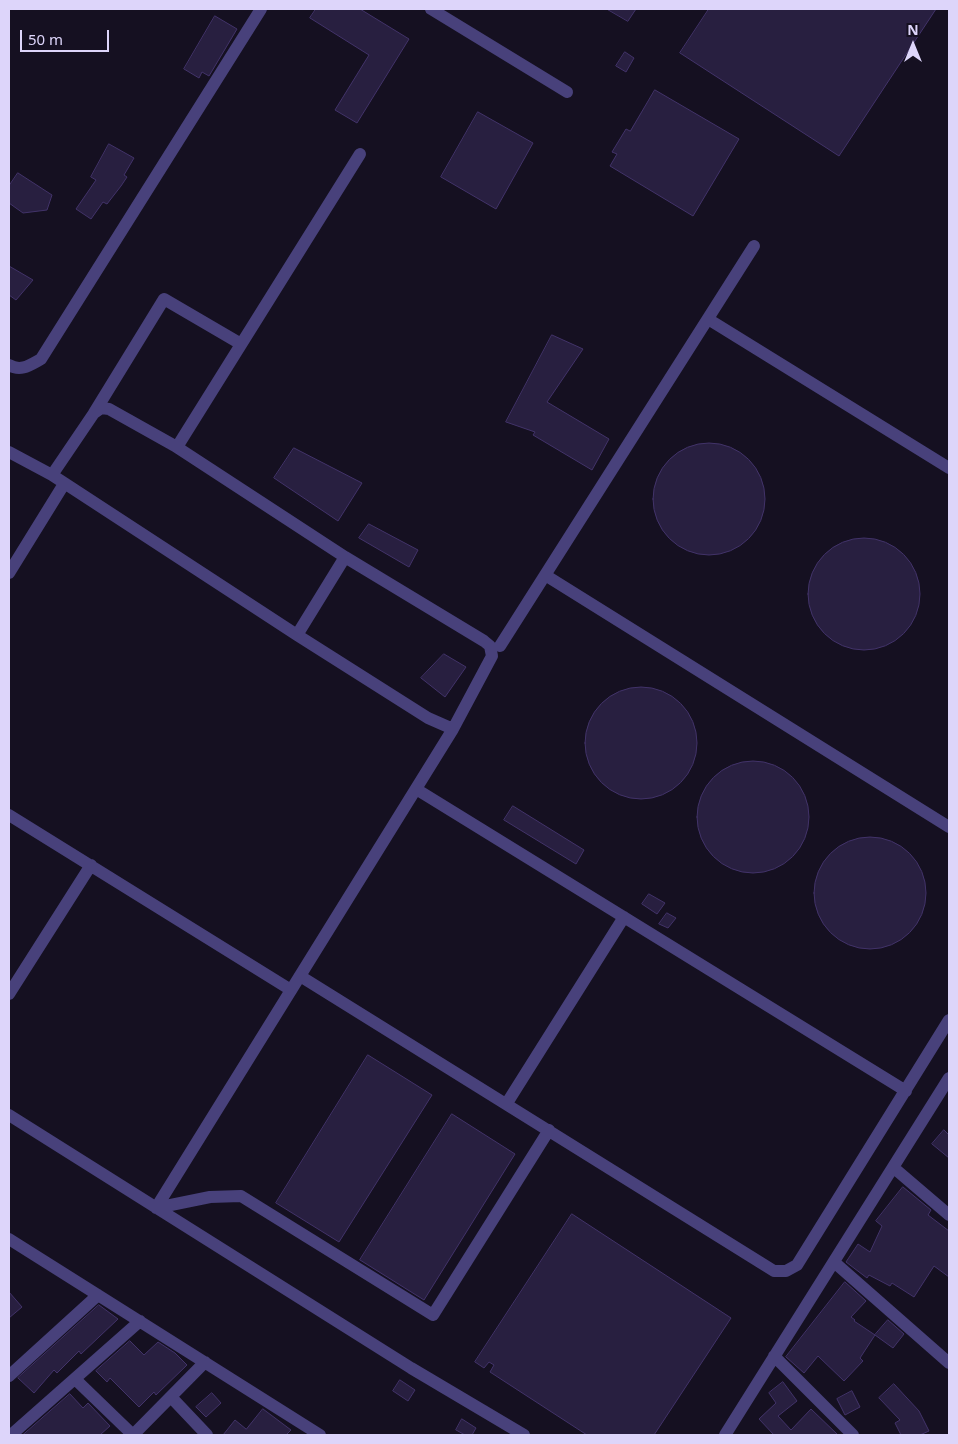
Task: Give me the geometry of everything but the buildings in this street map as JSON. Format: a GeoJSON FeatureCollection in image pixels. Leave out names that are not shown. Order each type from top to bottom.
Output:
{"type":"FeatureCollection","features":[{"type":"Feature","properties":{"kind":"street"},"geometry":{"type":"LineString","coordinates":[[9,365],[20,368],[28,367],[41,359],[262,9]]}},
{"type":"Feature","properties":{"kind":"street"},"geometry":{"type":"LineString","coordinates":[[431,9],[567,92]]}},
{"type":"Feature","properties":{"kind":"street"},"geometry":{"type":"LineString","coordinates":[[177,447],[360,154]]}},
{"type":"Feature","properties":{"kind":"street"},"geometry":{"type":"LineString","coordinates":[[500,646],[754,246]]}},
{"type":"Feature","properties":{"kind":"street"},"geometry":{"type":"LineString","coordinates":[[52,475],[94,412],[164,299],[241,344]]}},
{"type":"Feature","properties":{"kind":"street"},"geometry":{"type":"LineString","coordinates":[[708,319],[949,468]]}},
{"type":"Feature","properties":{"kind":"street"},"geometry":{"type":"LineString","coordinates":[[94,412],[100,408],[109,409],[177,447],[345,557],[490,646],[492,656],[453,729],[156,1208]]}},
{"type":"Feature","properties":{"kind":"street"},"geometry":{"type":"LineString","coordinates":[[9,452],[52,475],[297,636],[428,718],[453,729]]}},
{"type":"Feature","properties":{"kind":"street"},"geometry":{"type":"LineString","coordinates":[[9,573],[64,484]]}},
{"type":"Feature","properties":{"kind":"street"},"geometry":{"type":"LineString","coordinates":[[297,636],[345,557]]}},
{"type":"Feature","properties":{"kind":"street"},"geometry":{"type":"LineString","coordinates":[[545,575],[949,826]]}},
{"type":"Feature","properties":{"kind":"street"},"geometry":{"type":"LineString","coordinates":[[416,789],[906,1091]]}},
{"type":"Feature","properties":{"kind":"street"},"geometry":{"type":"LineString","coordinates":[[9,815],[291,990]]}},
{"type":"Feature","properties":{"kind":"street"},"geometry":{"type":"LineString","coordinates":[[9,994],[91,866]]}},
{"type":"Feature","properties":{"kind":"street"},"geometry":{"type":"LineString","coordinates":[[507,1103],[624,917]]}},
{"type":"Feature","properties":{"kind":"street"},"geometry":{"type":"LineString","coordinates":[[300,976],[507,1103],[774,1271],[786,1271],[797,1265],[949,1020]]}},
{"type":"Feature","properties":{"kind":"street"},"geometry":{"type":"LineString","coordinates":[[725,1435],[949,1078]]}},
{"type":"Feature","properties":{"kind":"street"},"geometry":{"type":"LineString","coordinates":[[9,1116],[524,1435]]}},
{"type":"Feature","properties":{"kind":"street"},"geometry":{"type":"LineString","coordinates":[[156,1208],[210,1198],[241,1196],[433,1315],[549,1130]]}},
{"type":"Feature","properties":{"kind":"street"},"geometry":{"type":"LineString","coordinates":[[894,1168],[949,1215]]}},
{"type":"Feature","properties":{"kind":"street"},"geometry":{"type":"LineString","coordinates":[[9,1239],[320,1435]]}},
{"type":"Feature","properties":{"kind":"street"},"geometry":{"type":"LineString","coordinates":[[834,1262],[949,1363]]}},
{"type":"Feature","properties":{"kind":"street"},"geometry":{"type":"LineString","coordinates":[[9,1376],[98,1295]]}},
{"type":"Feature","properties":{"kind":"street"},"geometry":{"type":"LineString","coordinates":[[11,1435],[140,1321]]}},
{"type":"Feature","properties":{"kind":"street"},"geometry":{"type":"LineString","coordinates":[[774,1356],[853,1435]]}},
{"type":"Feature","properties":{"kind":"street"},"geometry":{"type":"LineString","coordinates":[[75,1379],[133,1435],[205,1362]]}},
{"type":"Feature","properties":{"kind":"street"},"geometry":{"type":"LineString","coordinates":[[171,1397],[207,1435]]}}]}
